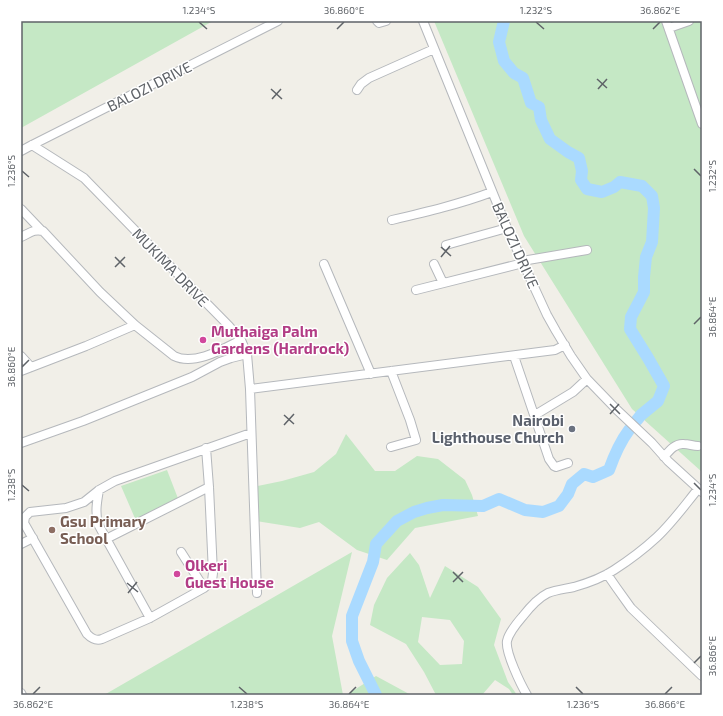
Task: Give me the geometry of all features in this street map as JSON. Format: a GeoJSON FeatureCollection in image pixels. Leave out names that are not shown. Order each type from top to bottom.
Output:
{"type":"FeatureCollection","features":[{"type":"Feature","properties":{"kind":"street","name":"BALOZI DRIVE"},"geometry":{"type":"LineString","coordinates":[[21,151],[278,21]]}},
{"type":"Feature","properties":{"kind":"street"},"geometry":{"type":"LineString","coordinates":[[377,21],[379,23],[386,21]]}},
{"type":"Feature","properties":{"kind":"street","name":"BALOZI DRIVE"},"geometry":{"type":"LineString","coordinates":[[422,21],[507,228],[547,315],[565,346],[587,379],[616,409],[652,442],[664,457],[700,490]]}},
{"type":"Feature","properties":{"kind":"street"},"geometry":{"type":"LineString","coordinates":[[689,21],[668,24],[702,124]]}},
{"type":"Feature","properties":{"kind":"street"},"geometry":{"type":"LineString","coordinates":[[357,90],[369,78],[434,49]]}},
{"type":"Feature","properties":{"kind":"street","name":"MUKIMA DRIVE"},"geometry":{"type":"LineString","coordinates":[[32,145],[84,178],[241,340],[247,354],[250,388],[256,593]]}},
{"type":"Feature","properties":{"kind":"street"},"geometry":{"type":"LineString","coordinates":[[392,220],[471,200],[492,192]]}},
{"type":"Feature","properties":{"kind":"street"},"geometry":{"type":"LineString","coordinates":[[21,209],[100,292],[135,325],[174,356],[180,359],[186,359],[206,356],[218,352],[241,340]]}},
{"type":"Feature","properties":{"kind":"street"},"geometry":{"type":"LineString","coordinates":[[446,244],[507,228]]}},
{"type":"Feature","properties":{"kind":"street"},"geometry":{"type":"LineString","coordinates":[[21,237],[33,231],[41,230]]}},
{"type":"Feature","properties":{"kind":"street"},"geometry":{"type":"LineString","coordinates":[[416,290],[523,262],[587,250]]}},
{"type":"Feature","properties":{"kind":"street"},"geometry":{"type":"LineString","coordinates":[[324,264],[371,374]]}},
{"type":"Feature","properties":{"kind":"street"},"geometry":{"type":"LineString","coordinates":[[434,264],[443,283]]}},
{"type":"Feature","properties":{"kind":"street"},"geometry":{"type":"LineString","coordinates":[[21,371],[135,325]]}},
{"type":"Feature","properties":{"kind":"street"},"geometry":{"type":"LineString","coordinates":[[250,388],[514,356],[555,350],[565,346]]}},
{"type":"Feature","properties":{"kind":"street"},"geometry":{"type":"LineString","coordinates":[[21,443],[83,421],[192,377],[220,362],[247,354]]}},
{"type":"Feature","properties":{"kind":"street"},"geometry":{"type":"LineString","coordinates":[[21,356],[31,367]]}},
{"type":"Feature","properties":{"kind":"street"},"geometry":{"type":"LineString","coordinates":[[514,356],[549,459],[556,467],[568,462]]}},
{"type":"Feature","properties":{"kind":"street"},"geometry":{"type":"LineString","coordinates":[[391,371],[416,440],[391,447]]}},
{"type":"Feature","properties":{"kind":"street"},"geometry":{"type":"LineString","coordinates":[[535,415],[573,392],[587,379]]}},
{"type":"Feature","properties":{"kind":"street"},"geometry":{"type":"LineString","coordinates":[[206,448],[213,573],[212,581],[204,588],[150,618],[102,639],[95,640],[91,638],[87,634],[24,523],[25,517],[30,512],[66,508],[84,502],[99,490],[116,481],[206,448],[251,433]]}},
{"type":"Feature","properties":{"kind":"street"},"geometry":{"type":"LineString","coordinates":[[664,457],[670,449],[678,445],[684,444],[698,446]]}},
{"type":"Feature","properties":{"kind":"street"},"geometry":{"type":"LineString","coordinates":[[106,539],[209,487]]}},
{"type":"Feature","properties":{"kind":"street"},"geometry":{"type":"LineString","coordinates":[[99,490],[96,502],[96,516],[98,524],[150,618]]}},
{"type":"Feature","properties":{"kind":"street"},"geometry":{"type":"LineString","coordinates":[[527,695],[507,647],[507,640],[516,624],[540,598],[558,590],[585,584],[607,574],[633,556],[657,537],[700,490]]}},
{"type":"Feature","properties":{"kind":"street"},"geometry":{"type":"LineString","coordinates":[[21,544],[33,538]]}},
{"type":"Feature","properties":{"kind":"street"},"geometry":{"type":"LineString","coordinates":[[181,552],[204,588]]}},
{"type":"Feature","properties":{"kind":"street"},"geometry":{"type":"LineString","coordinates":[[607,574],[631,608],[702,676]]}},
{"type":"Feature","properties":{"kind":"green space"},"geometry":{"type":"Polygon","coordinates":[[[21,21],[213,21],[21,128],[21,21]]]}},
{"type":"Feature","properties":{"kind":"green space"},"geometry":{"type":"Polygon","coordinates":[[[434,21],[702,21],[702,472],[632,409],[524,236],[434,21]]]}},
{"type":"Feature","properties":{"kind":"green space"},"geometry":{"type":"Polygon","coordinates":[[[346,434],[375,471],[395,471],[417,456],[438,459],[465,480],[472,495],[478,516],[415,528],[387,560],[357,550],[319,522],[300,528],[256,521],[253,487],[314,472],[336,454],[346,434]]]}},
{"type":"Feature","properties":{"kind":"green space"},"geometry":{"type":"Polygon","coordinates":[[[167,470],[179,501],[137,523],[121,486],[167,470]]]}},
{"type":"Feature","properties":{"kind":"green space"},"geometry":{"type":"Polygon","coordinates":[[[352,552],[332,636],[343,695],[104,695],[352,552]]]}},
{"type":"Feature","properties":{"kind":"green space"},"geometry":{"type":"Polygon","coordinates":[[[410,553],[419,565],[430,598],[445,566],[478,587],[501,619],[494,645],[508,682],[517,695],[513,695],[509,689],[495,680],[482,695],[436,695],[424,672],[406,644],[370,625],[374,605],[387,578],[410,553]],[[422,617],[418,642],[440,665],[462,664],[464,641],[450,620],[422,617]]]}},
{"type":"Feature","properties":{"kind":"green space"},"geometry":{"type":"Polygon","coordinates":[[[376,676],[411,695],[348,694],[376,676]]]}},
{"type":"Feature","properties":{"kind":"waterway"},"geometry":{"type":"LineString","coordinates":[[504,21],[499,42],[504,61],[514,73],[523,78],[531,103],[539,107],[541,120],[550,139],[579,158],[582,171],[581,180],[587,189],[602,192],[614,187],[620,182],[642,186],[652,196],[654,208],[652,242],[646,257],[644,292],[631,317],[630,329],[664,386],[658,401],[637,420]]}},
{"type":"Feature","properties":{"kind":"waterway"},"geometry":{"type":"LineString","coordinates":[[376,695],[359,661],[352,641],[352,616],[373,562],[376,544],[397,521],[414,512],[427,508],[443,505],[483,506],[499,499],[525,510],[543,512],[559,506],[568,494],[572,484],[584,474],[593,477],[609,470],[618,449],[629,430]]}},
{"type":"Feature","properties":{"kind":"place","name":"Muthaiga Palm Gardens (Hardrock)"},"geometry":{"type":"Point","coordinates":[203,340]}},
{"type":"Feature","properties":{"kind":"place","name":"Nairobi Lighthouse Church"},"geometry":{"type":"Point","coordinates":[572,429]}},
{"type":"Feature","properties":{"kind":"place","name":"Gsu Primary School"},"geometry":{"type":"Point","coordinates":[52,530]}},
{"type":"Feature","properties":{"kind":"place","name":"Olkeri Guest House"},"geometry":{"type":"Point","coordinates":[177,574]}}]}
